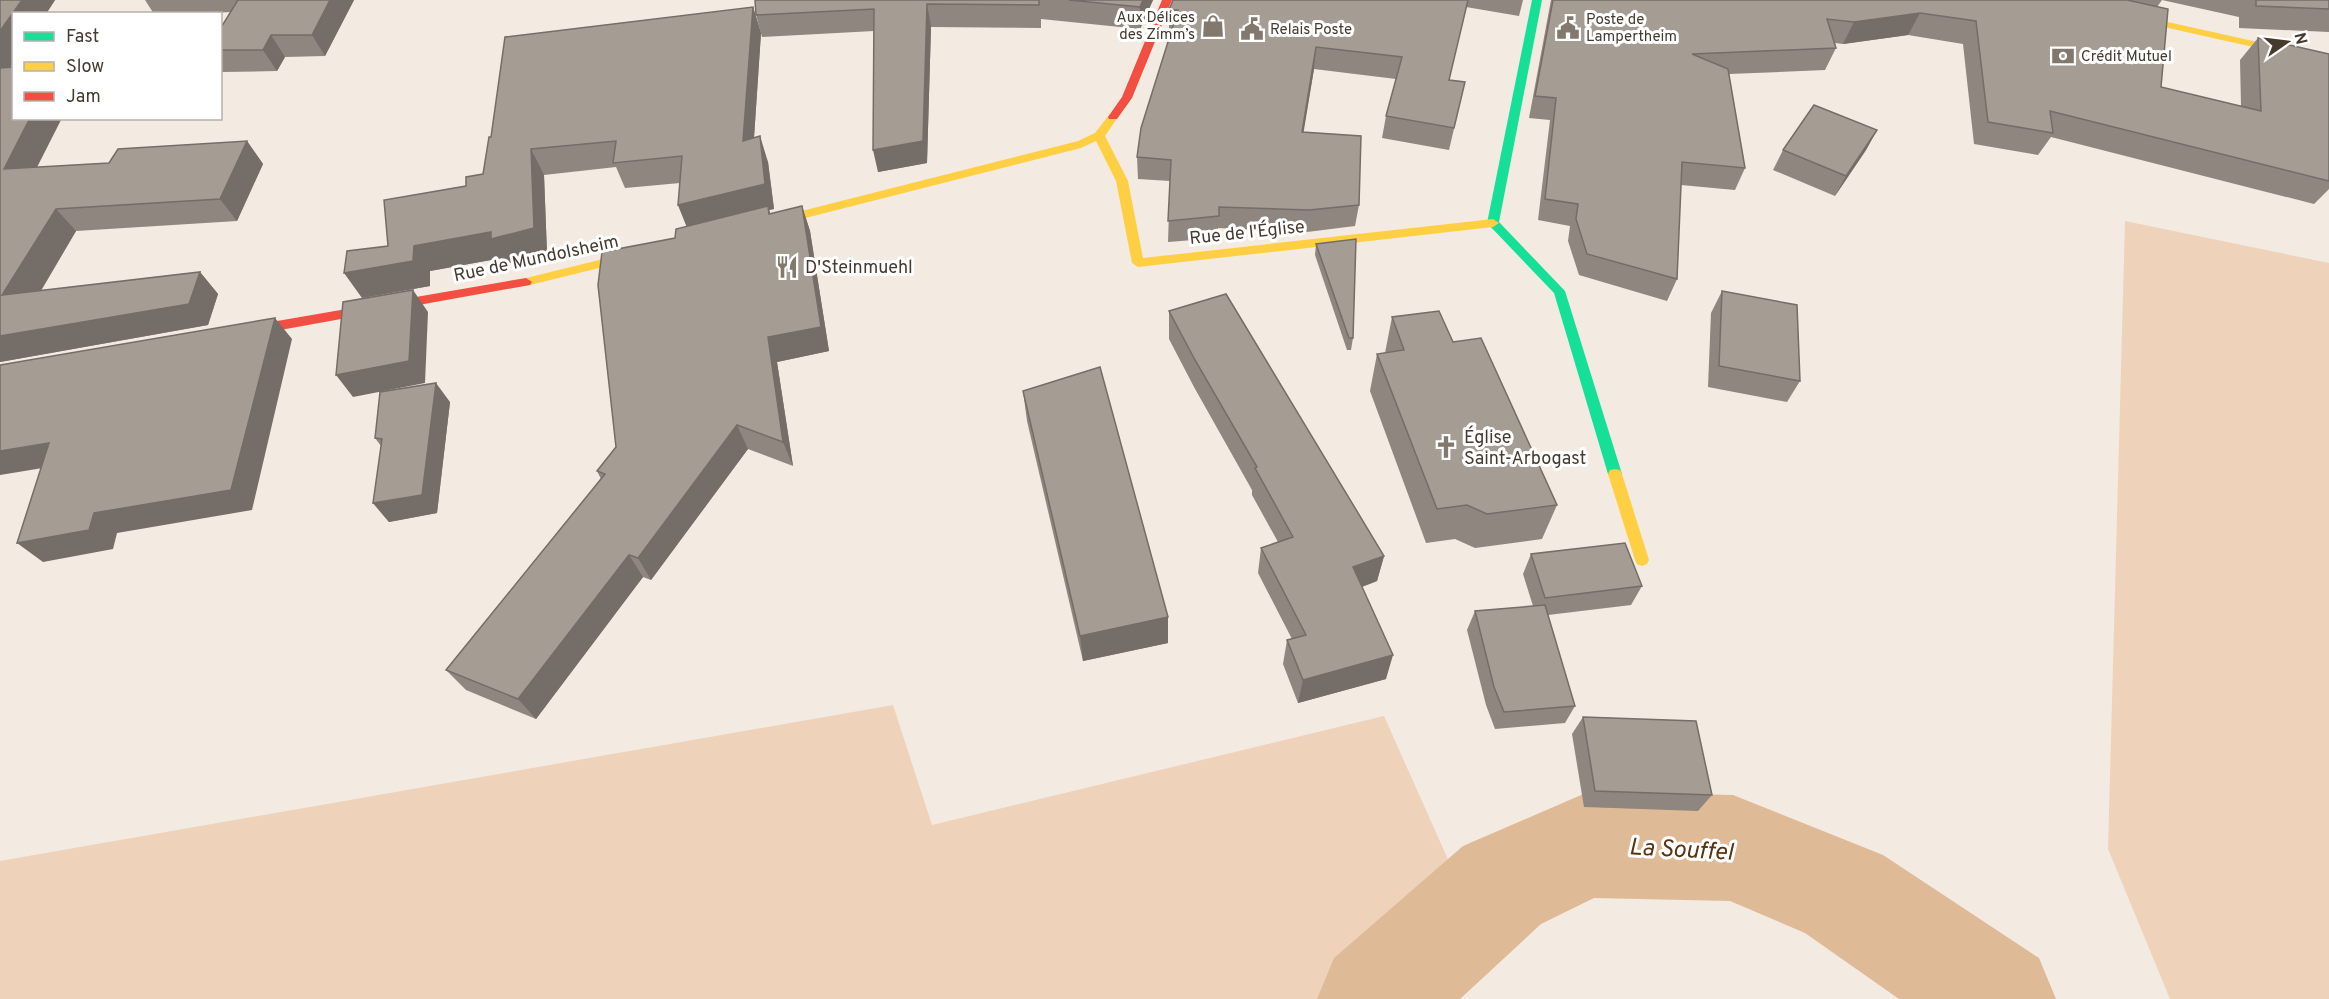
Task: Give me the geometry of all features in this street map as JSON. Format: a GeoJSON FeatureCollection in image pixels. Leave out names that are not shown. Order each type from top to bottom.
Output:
{"type":"FeatureCollection","features":[{"type":"Feature","properties":{"kind":"street"},"geometry":{"type":"LineString","coordinates":[[751,227],[1042,155],[1081,144],[1099,136],[1127,98],[1167,0]]}},
{"type":"Feature","properties":{"kind":"street"},"geometry":{"type":"LineString","coordinates":[[1537,0],[1493,223],[1559,291],[1642,560]]}},
{"type":"Feature","properties":{"kind":"street"},"geometry":{"type":"LineString","coordinates":[[2056,0],[2329,61]]}},
{"type":"Feature","properties":{"kind":"street","name":"Rue de l'Église"},"geometry":{"type":"LineString","coordinates":[[1099,136],[1122,181],[1138,263],[1493,223]]}},
{"type":"Feature","properties":{"kind":"street","name":"Rue de Mundolsheim"},"geometry":{"type":"LineString","coordinates":[[218,336],[542,279],[658,250]]}},
{"type":"Feature","properties":{"kind":"shaded area"},"geometry":{"type":"Polygon","coordinates":[[[2125,221],[2329,263],[2329,999],[2170,999],[2108,849],[2125,221]]]}},
{"type":"Feature","properties":{"kind":"shaded area"},"geometry":{"type":"Polygon","coordinates":[[[893,705],[932,825],[1384,716],[1459,884],[1446,999],[0,999],[0,861],[893,705]]]}},
{"type":"Feature","properties":{"kind":"building"},"geometry":{"type":"Polygon","coordinates":[[[0,0],[22,0],[12,12],[0,31],[0,0]]]}},
{"type":"Feature","properties":{"kind":"building"},"geometry":{"type":"Polygon","coordinates":[[[238,0],[330,0],[312,35],[271,35],[263,50],[222,50],[222,26],[238,0]]]}},
{"type":"Feature","properties":{"kind":"building"},"geometry":{"type":"Polygon","coordinates":[[[755,0],[1039,0],[1039,5],[927,4],[923,141],[873,150],[874,9],[756,15],[755,0]]]}},
{"type":"Feature","properties":{"kind":"building"},"geometry":{"type":"Polygon","coordinates":[[[1069,0],[1143,0],[1140,7],[1069,0]]]}},
{"type":"Feature","properties":{"kind":"building"},"geometry":{"type":"Polygon","coordinates":[[[1173,0],[1468,0],[1449,80],[1465,82],[1454,128],[1386,116],[1402,57],[1316,47],[1302,132],[1361,136],[1359,205],[1309,210],[1219,207],[1219,216],[1168,221],[1171,160],[1137,157],[1141,128],[1178,10],[1169,10],[1173,0]]]}},
{"type":"Feature","properties":{"kind":"building"},"geometry":{"type":"Polygon","coordinates":[[[1553,0],[2127,0],[2168,9],[2161,87],[2261,111],[2258,38],[2329,54],[2329,181],[2050,111],[2053,133],[1988,122],[1976,21],[1920,13],[1854,22],[1827,19],[1836,48],[1692,54],[1728,69],[1745,168],[1682,162],[1677,279],[1587,254],[1576,219],[1578,204],[1545,199],[1556,98],[1535,96],[1553,0]]]}},
{"type":"Feature","properties":{"kind":"building"},"geometry":{"type":"Polygon","coordinates":[[[2256,0],[2329,0],[2329,9],[2256,6],[2256,0]]]}},
{"type":"Feature","properties":{"kind":"building"},"geometry":{"type":"Polygon","coordinates":[[[753,7],[743,141],[760,136],[765,184],[678,205],[682,156],[613,163],[616,141],[531,149],[534,228],[491,239],[491,232],[414,246],[413,261],[344,273],[347,251],[388,246],[384,200],[466,186],[466,177],[483,174],[489,137],[491,137],[505,37],[753,7]]]}},
{"type":"Feature","properties":{"kind":"building"},"geometry":{"type":"Polygon","coordinates":[[[12,67],[12,120],[29,120],[4,169],[109,163],[118,149],[247,141],[220,199],[56,209],[2,295],[200,272],[189,304],[0,336],[0,68],[12,67]]]}},
{"type":"Feature","properties":{"kind":"building"},"geometry":{"type":"Polygon","coordinates":[[[1814,105],[1877,130],[1846,176],[1783,150],[1814,105]]]}},
{"type":"Feature","properties":{"kind":"building"},"geometry":{"type":"Polygon","coordinates":[[[768,206],[769,214],[802,206],[821,327],[768,337],[783,442],[737,425],[638,558],[629,555],[518,699],[446,670],[605,474],[597,471],[616,447],[598,285],[602,252],[675,238],[676,229],[768,206]]]}},
{"type":"Feature","properties":{"kind":"building"},"geometry":{"type":"Polygon","coordinates":[[[1356,239],[1353,338],[1349,338],[1316,244],[1356,239]]]}},
{"type":"Feature","properties":{"kind":"building"},"geometry":{"type":"Polygon","coordinates":[[[413,290],[409,361],[336,375],[343,302],[413,290]]]}},
{"type":"Feature","properties":{"kind":"building"},"geometry":{"type":"Polygon","coordinates":[[[1722,291],[1797,305],[1800,381],[1719,366],[1722,291]]]}},
{"type":"Feature","properties":{"kind":"building"},"geometry":{"type":"Polygon","coordinates":[[[1226,294],[1384,556],[1353,567],[1393,655],[1303,680],[1287,640],[1306,635],[1261,548],[1293,537],[1255,468],[1257,467],[1169,311],[1226,294]]]}},
{"type":"Feature","properties":{"kind":"building","name":"Église Saint-Arbogast"},"geometry":{"type":"Polygon","coordinates":[[[1439,311],[1453,342],[1481,338],[1557,505],[1487,514],[1467,505],[1437,509],[1377,354],[1404,350],[1392,317],[1439,311]]]}},
{"type":"Feature","properties":{"kind":"building"},"geometry":{"type":"Polygon","coordinates":[[[275,318],[231,490],[94,513],[89,530],[17,543],[49,443],[0,451],[0,365],[275,318]]]}},
{"type":"Feature","properties":{"kind":"building"},"geometry":{"type":"Polygon","coordinates":[[[1100,367],[1168,617],[1080,636],[1023,391],[1100,367]]]}},
{"type":"Feature","properties":{"kind":"building"},"geometry":{"type":"Polygon","coordinates":[[[436,383],[422,495],[373,503],[382,439],[375,438],[380,392],[436,383]]]}},
{"type":"Feature","properties":{"kind":"building"},"geometry":{"type":"Polygon","coordinates":[[[1625,543],[1642,586],[1545,598],[1531,554],[1625,543]]]}},
{"type":"Feature","properties":{"kind":"building"},"geometry":{"type":"Polygon","coordinates":[[[1545,605],[1575,706],[1504,712],[1494,687],[1475,611],[1545,605]]]}},
{"type":"Feature","properties":{"kind":"building"},"geometry":{"type":"Polygon","coordinates":[[[1583,717],[1696,721],[1712,795],[1595,791],[1583,717]]]}},
{"type":"Feature","properties":{"kind":"waterway","name":"La Souffel"},"geometry":{"type":"LineString","coordinates":[[1375,999],[1502,885],[1588,845],[1733,848],[1844,894],[1998,999]]}},
{"type":"Feature","properties":{"kind":"traffic: fast"},"geometry":{"type":"LineString","coordinates":[[1537,0],[1493,223],[1559,291],[1615,474]]}},
{"type":"Feature","properties":{"kind":"traffic: slow"},"geometry":{"type":"LineString","coordinates":[[2056,0],[2329,61]]}},
{"type":"Feature","properties":{"kind":"traffic: slow"},"geometry":{"type":"LineString","coordinates":[[762,225],[1081,144],[1099,136],[1113,117]]}},
{"type":"Feature","properties":{"kind":"traffic: slow"},"geometry":{"type":"LineString","coordinates":[[1099,136],[1122,181],[1138,263],[1493,223]]}},
{"type":"Feature","properties":{"kind":"traffic: slow"},"geometry":{"type":"LineString","coordinates":[[526,282],[644,253]]}},
{"type":"Feature","properties":{"kind":"traffic: slow"},"geometry":{"type":"LineString","coordinates":[[1615,474],[1642,560]]}},
{"type":"Feature","properties":{"kind":"traffic: jam"},"geometry":{"type":"LineString","coordinates":[[1113,117],[1127,98],[1167,0]]}},
{"type":"Feature","properties":{"kind":"traffic: jam"},"geometry":{"type":"LineString","coordinates":[[236,333],[526,282]]}},
{"type":"Feature","properties":{"kind":"place","name":"Aux Délices des Zimm’s"},"geometry":{"type":"Point","coordinates":[1213,26]}},
{"type":"Feature","properties":{"kind":"place","name":"Poste de Lampertheim"},"geometry":{"type":"Point","coordinates":[1568,28]}},
{"type":"Feature","properties":{"kind":"place","name":"Relais Poste"},"geometry":{"type":"Point","coordinates":[1252,29]}},
{"type":"Feature","properties":{"kind":"place","name":"Crédit Mutuel"},"geometry":{"type":"Point","coordinates":[2063,56]}},
{"type":"Feature","properties":{"kind":"place","name":"D'Steinmuehl"},"geometry":{"type":"Point","coordinates":[787,267]}},
{"type":"Feature","properties":{"kind":"place","name":"Église Saint-Arbogast"},"geometry":{"type":"Point","coordinates":[1446,447]}}]}
